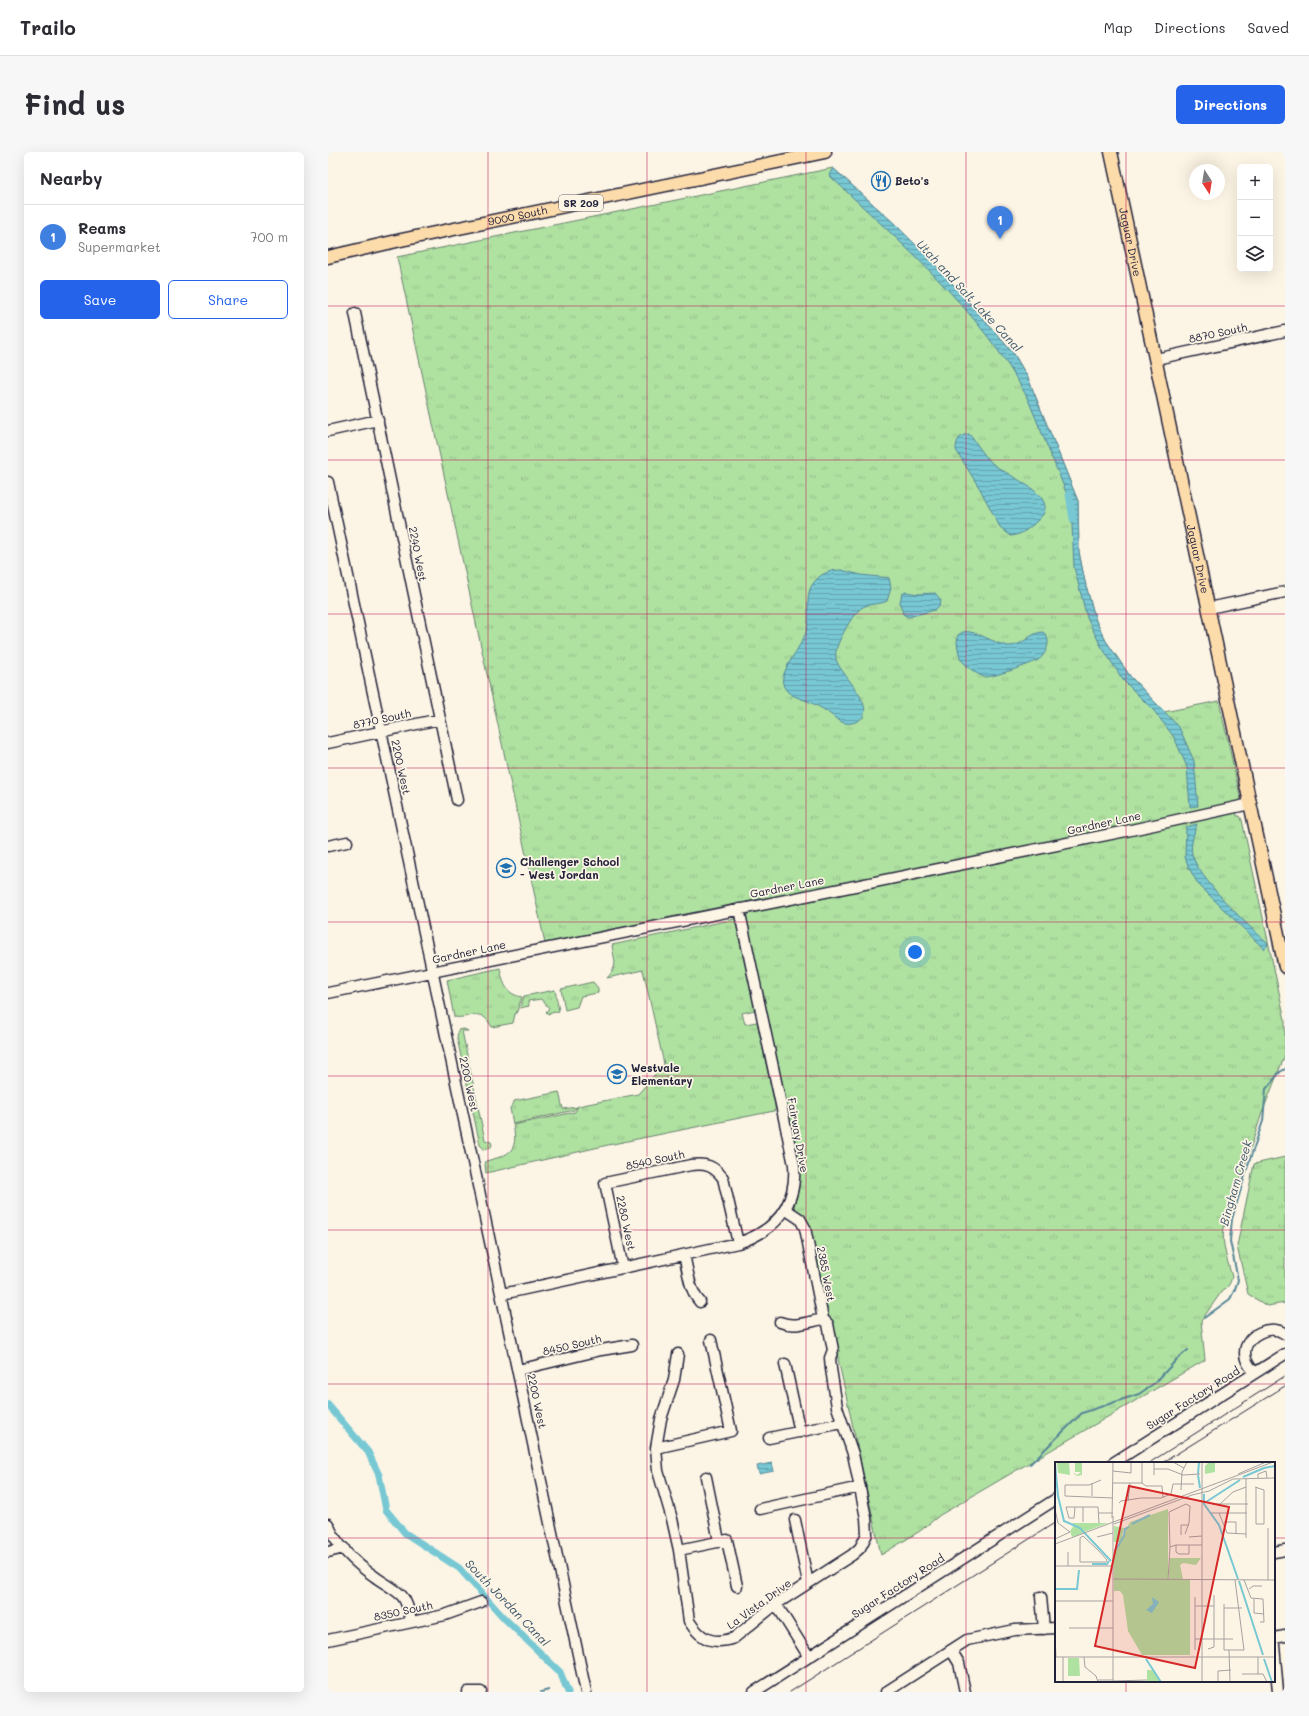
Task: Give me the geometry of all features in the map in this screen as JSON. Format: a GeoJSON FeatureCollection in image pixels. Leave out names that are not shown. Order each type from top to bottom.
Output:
{"type":"FeatureCollection","features":[{"type":"Feature","properties":{"kind":"main road","name":"9000 South"},"geometry":{"type":"LineString","coordinates":[[328,257],[401,240],[825,152]]}},
{"type":"Feature","properties":{"kind":"main road","name":"Jaguar Drive"},"geometry":{"type":"LineString","coordinates":[[1111,152],[1250,804],[1280,925],[1285,966]]}},
{"type":"Feature","properties":{"kind":"street","name":"2240 West"},"geometry":{"type":"LineString","coordinates":[[355,313],[457,800]]}},
{"type":"Feature","properties":{"kind":"street","name":"8870 South"},"geometry":{"type":"LineString","coordinates":[[1156,359],[1285,331]]}},
{"type":"Feature","properties":{"kind":"street"},"geometry":{"type":"LineString","coordinates":[[328,431],[378,420]]}},
{"type":"Feature","properties":{"kind":"street","name":"2200 West"},"geometry":{"type":"LineString","coordinates":[[328,482],[586,1692]]}},
{"type":"Feature","properties":{"kind":"street"},"geometry":{"type":"LineString","coordinates":[[1209,608],[1285,592]]}},
{"type":"Feature","properties":{"kind":"street","name":"8770 South"},"geometry":{"type":"LineString","coordinates":[[328,743],[440,719]]}},
{"type":"Feature","properties":{"kind":"street","name":"Gardner Lane"},"geometry":{"type":"LineString","coordinates":[[328,993],[1130,830],[1250,804]]}},
{"type":"Feature","properties":{"kind":"street"},"geometry":{"type":"LineString","coordinates":[[328,846],[347,842]]}},
{"type":"Feature","properties":{"kind":"street","name":"Fairway Drive"},"geometry":{"type":"LineString","coordinates":[[502,1294],[738,1243],[753,1238],[767,1230],[778,1220],[785,1209],[793,1186],[794,1165],[739,909]]}},
{"type":"Feature","properties":{"kind":"street","name":"8540 South"},"geometry":{"type":"LineString","coordinates":[[605,1183],[691,1165],[704,1164],[711,1166],[718,1170],[723,1178],[738,1243]]}},
{"type":"Feature","properties":{"kind":"street","name":"2280 West"},"geometry":{"type":"LineString","coordinates":[[605,1183],[623,1268]]}},
{"type":"Feature","properties":{"kind":"street","name":"2385 West"},"geometry":{"type":"LineString","coordinates":[[785,1209],[800,1219],[803,1224],[823,1319],[828,1324],[833,1350]]}},
{"type":"Feature","properties":{"kind":"street"},"geometry":{"type":"LineString","coordinates":[[684,1255],[692,1289],[700,1302]]}},
{"type":"Feature","properties":{"kind":"street"},"geometry":{"type":"LineString","coordinates":[[780,1322],[787,1325],[796,1325],[823,1319]]}},
{"type":"Feature","properties":{"kind":"street"},"geometry":{"type":"LineString","coordinates":[[1254,1373],[1246,1358],[1246,1346],[1249,1342],[1257,1334],[1271,1329],[1285,1334]]}},
{"type":"Feature","properties":{"kind":"street"},"geometry":{"type":"LineString","coordinates":[[656,1448],[731,1431],[712,1340]]}},
{"type":"Feature","properties":{"kind":"street","name":"8450 South"},"geometry":{"type":"LineString","coordinates":[[518,1370],[601,1350],[632,1345]]}},
{"type":"Feature","properties":{"kind":"street","name":"La Vista Drive"},"geometry":{"type":"LineString","coordinates":[[678,1354],[674,1380],[661,1419],[656,1448],[658,1471],[679,1550],[689,1621],[703,1638],[717,1642],[734,1638],[776,1604],[852,1555],[860,1548],[864,1540],[867,1526],[860,1487],[850,1443],[842,1423],[833,1390],[830,1358],[833,1350]]}},
{"type":"Feature","properties":{"kind":"street","name":"Sugar Factory Road"},"geometry":{"type":"LineString","coordinates":[[1115,1462],[1285,1354]]}},
{"type":"Feature","properties":{"kind":"street"},"geometry":{"type":"LineString","coordinates":[[785,1364],[800,1432]]}},
{"type":"Feature","properties":{"kind":"street"},"geometry":{"type":"LineString","coordinates":[[769,1438],[842,1423]]}},
{"type":"Feature","properties":{"kind":"street"},"geometry":{"type":"LineString","coordinates":[[706,1477],[737,1586]]}},
{"type":"Feature","properties":{"kind":"street"},"geometry":{"type":"LineString","coordinates":[[760,1509],[860,1487]]}},
{"type":"Feature","properties":{"kind":"street","name":"Sugar Factory Road"},"geometry":{"type":"LineString","coordinates":[[754,1692],[1055,1501]]}},
{"type":"Feature","properties":{"kind":"street"},"geometry":{"type":"LineString","coordinates":[[795,1520],[808,1583]]}},
{"type":"Feature","properties":{"kind":"street"},"geometry":{"type":"LineString","coordinates":[[328,1524],[344,1548],[368,1572],[402,1597],[406,1603],[411,1622]]}},
{"type":"Feature","properties":{"kind":"street"},"geometry":{"type":"LineString","coordinates":[[679,1550],[723,1540]]}},
{"type":"Feature","properties":{"kind":"street"},"geometry":{"type":"LineString","coordinates":[[328,1552],[344,1548]]}},
{"type":"Feature","properties":{"kind":"street"},"geometry":{"type":"LineString","coordinates":[[1275,1552],[1285,1550]]}},
{"type":"Feature","properties":{"kind":"street"},"geometry":{"type":"LineString","coordinates":[[1041,1597],[1044,1630]]}},
{"type":"Feature","properties":{"kind":"street","name":"8350 South"},"geometry":{"type":"LineString","coordinates":[[328,1640],[445,1615],[481,1602]]}},
{"type":"Feature","properties":{"kind":"street"},"geometry":{"type":"LineString","coordinates":[[776,1604],[809,1657]]}},
{"type":"Feature","properties":{"kind":"street"},"geometry":{"type":"LineString","coordinates":[[886,1692],[951,1650],[972,1639],[1015,1630],[1044,1630],[1055,1628]]}},
{"type":"Feature","properties":{"kind":"street"},"geometry":{"type":"LineString","coordinates":[[1275,1638],[1285,1636]]}},
{"type":"Feature","properties":{"kind":"street"},"geometry":{"type":"LineString","coordinates":[[951,1650],[959,1663],[965,1692]]}},
{"type":"Feature","properties":{"kind":"street"},"geometry":{"type":"LineString","coordinates":[[1275,1657],[1278,1692]]}},
{"type":"Feature","properties":{"kind":"street"},"geometry":{"type":"LineString","coordinates":[[468,1692],[481,1692]]}},
{"type":"Feature","properties":{"kind":"green space"},"geometry":{"type":"Polygon","coordinates":[[[833,168],[896,225],[923,252],[1014,354],[1028,378],[1078,501],[1079,552],[1085,582],[1096,621],[1106,641],[1130,676],[1164,712],[1219,701],[1241,800],[1235,802],[1237,816],[1240,816],[1242,820],[1285,1020],[1285,1055],[1262,1113],[1235,1195],[1234,1205],[1224,1228],[1223,1240],[1232,1277],[1226,1289],[1222,1291],[1201,1321],[1205,1360],[940,1515],[920,1531],[881,1555],[810,1231],[807,1221],[794,1208],[799,1176],[770,1028],[745,915],[748,914],[747,906],[545,943],[397,257],[833,168]]]}},
{"type":"Feature","properties":{"kind":"green space"},"geometry":{"type":"Polygon","coordinates":[[[735,919],[755,1010],[742,1013],[745,1024],[757,1022],[776,1109],[774,1111],[608,1145],[486,1173],[486,1161],[501,1157],[513,1147],[515,1134],[513,1125],[575,1112],[578,1106],[638,1094],[664,1064],[643,970],[607,978],[611,974],[615,963],[612,945],[735,919]]]}},
{"type":"Feature","properties":{"kind":"green space"},"geometry":{"type":"Polygon","coordinates":[[[500,968],[504,983],[508,990],[522,997],[513,1023],[492,1027],[488,1020],[479,1015],[454,1017],[447,980],[500,968]]]}},
{"type":"Feature","properties":{"kind":"green space"},"geometry":{"type":"Polygon","coordinates":[[[593,982],[598,988],[598,993],[581,996],[577,1007],[565,1010],[561,989],[593,982]]]}},
{"type":"Feature","properties":{"kind":"green space"},"geometry":{"type":"Polygon","coordinates":[[[555,990],[559,1011],[548,1014],[546,1012],[549,1008],[541,999],[528,1001],[529,1006],[520,1008],[524,996],[555,990]]]}},
{"type":"Feature","properties":{"kind":"green space"},"geometry":{"type":"Polygon","coordinates":[[[464,1029],[468,1031],[462,1031],[485,1140],[491,1142],[492,1145],[490,1148],[483,1150],[480,1145],[457,1038],[458,1030],[464,1029]]]}},
{"type":"Feature","properties":{"kind":"green space"},"geometry":{"type":"Polygon","coordinates":[[[559,1092],[563,1109],[577,1107],[574,1110],[513,1124],[510,1108],[514,1101],[559,1092]]]}},
{"type":"Feature","properties":{"kind":"green space"},"geometry":{"type":"Polygon","coordinates":[[[1285,1157],[1285,1303],[1267,1306],[1248,1294],[1237,1246],[1254,1164],[1285,1157]]]}},
{"type":"Feature","properties":{"kind":"water"},"geometry":{"type":"Polygon","coordinates":[[[833,168],[896,225],[953,284],[1014,354],[1028,378],[1078,501],[1079,552],[1085,582],[1096,621],[1106,641],[1130,676],[1179,727],[1194,761],[1198,806],[1190,807],[1187,767],[1174,737],[1154,711],[1123,680],[1101,646],[1087,618],[1074,567],[1071,504],[1027,397],[1008,365],[963,306],[937,278],[829,175],[833,168]]]}},
{"type":"Feature","properties":{"kind":"water"},"geometry":{"type":"Polygon","coordinates":[[[969,434],[992,463],[1029,487],[1038,494],[1044,502],[1045,510],[1030,528],[1011,536],[1000,527],[980,489],[956,450],[960,437],[969,434]]]}},
{"type":"Feature","properties":{"kind":"water"},"geometry":{"type":"Polygon","coordinates":[[[841,570],[861,575],[889,578],[891,588],[887,601],[863,607],[853,616],[837,647],[836,659],[839,666],[858,693],[865,711],[861,718],[852,723],[844,723],[815,705],[792,695],[784,688],[783,684],[783,679],[788,665],[807,629],[808,595],[812,585],[825,573],[841,570]]]}},
{"type":"Feature","properties":{"kind":"water"},"geometry":{"type":"Polygon","coordinates":[[[906,592],[918,594],[935,593],[941,600],[940,605],[935,610],[908,617],[903,614],[900,602],[902,594],[906,592]]]}},
{"type":"Feature","properties":{"kind":"water"},"geometry":{"type":"Polygon","coordinates":[[[963,632],[973,633],[1003,645],[1013,646],[1034,634],[1043,632],[1047,638],[1048,645],[1042,657],[1038,660],[1011,670],[985,677],[968,667],[960,659],[957,643],[958,635],[963,632]]]}},
{"type":"Feature","properties":{"kind":"water"},"geometry":{"type":"Polygon","coordinates":[[[1197,824],[1192,847],[1192,854],[1196,864],[1224,901],[1267,942],[1268,945],[1264,949],[1198,884],[1189,868],[1185,857],[1186,827],[1197,824]]]}},
{"type":"Feature","properties":{"kind":"water"},"geometry":{"type":"Polygon","coordinates":[[[772,1463],[774,1471],[759,1474],[757,1466],[772,1463]]]}},
{"type":"Feature","properties":{"kind":"waterway","name":"Utah and Salt Lake Canal"},"geometry":{"type":"LineString","coordinates":[[1069,494],[1073,519]]}},
{"type":"Feature","properties":{"kind":"waterway","name":"Bingham Creek"},"geometry":{"type":"LineString","coordinates":[[1204,1318],[1230,1299],[1238,1280],[1230,1241],[1232,1219],[1263,1121],[1266,1089],[1280,1072],[1285,1069]]}},
{"type":"Feature","properties":{"kind":"waterway","name":"Bingham Creek"},"geometry":{"type":"LineString","coordinates":[[1030,1464],[1082,1413],[1139,1394],[1156,1382],[1177,1359],[1188,1350]]}},
{"type":"Feature","properties":{"kind":"waterway","name":"South Jordan Canal"},"geometry":{"type":"LineString","coordinates":[[328,1405],[368,1452],[379,1475],[386,1510],[405,1533],[459,1568],[504,1618],[560,1672],[568,1692]]}},
{"type":"Feature","properties":{"kind":"waterway","name":"Bingham Creek"},"geometry":{"type":"LineString","coordinates":[[541,1692],[549,1690]]}},
{"type":"Feature","properties":{"kind":"tram line"},"geometry":{"type":"LineString","coordinates":[[1151,1462],[1285,1376]]}},
{"type":"Feature","properties":{"kind":"tram line"},"geometry":{"type":"LineString","coordinates":[[1164,1462],[1285,1386]]}},
{"type":"Feature","properties":{"kind":"tram line"},"geometry":{"type":"LineString","coordinates":[[790,1692],[1055,1523]]}},
{"type":"Feature","properties":{"kind":"place","name":"Beto's"},"geometry":{"type":"Point","coordinates":[881,181]}},
{"type":"Feature","properties":{"kind":"place","name":"Reams"},"geometry":{"type":"Point","coordinates":[1000,239]}},
{"type":"Feature","properties":{"kind":"place","name":"Challenger School - West Jordan"},"geometry":{"type":"Point","coordinates":[506,868]}},
{"type":"Feature","properties":{"kind":"place","name":"Westvale Elementary"},"geometry":{"type":"Point","coordinates":[617,1074]}}]}
